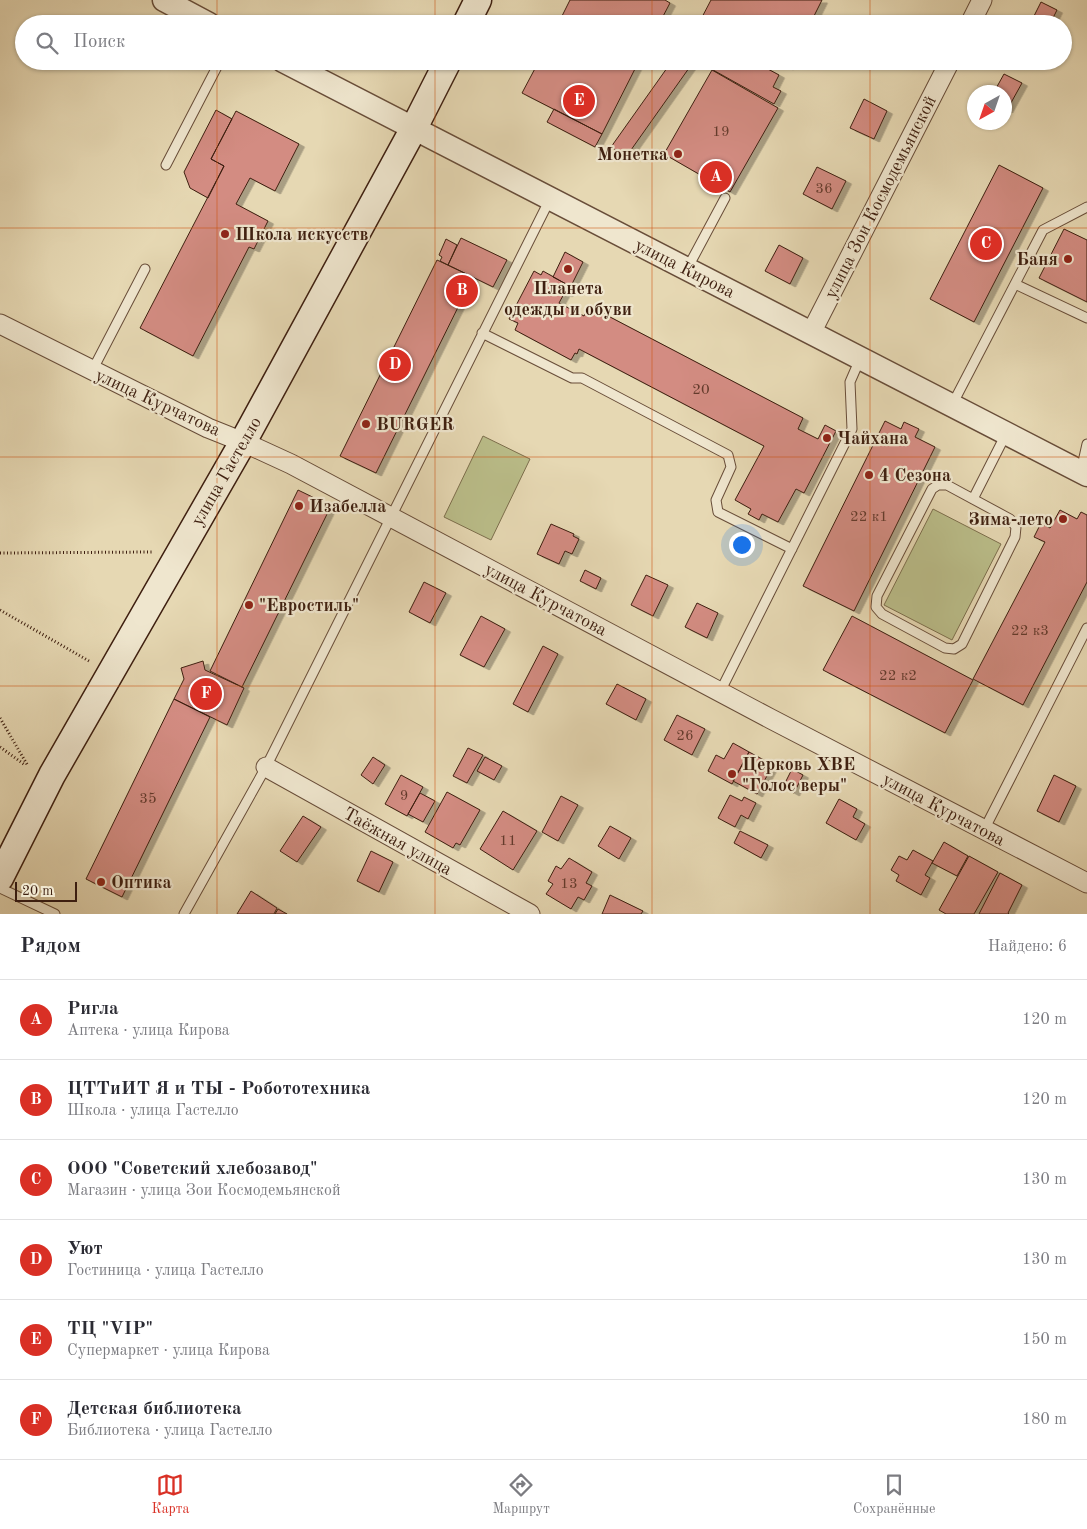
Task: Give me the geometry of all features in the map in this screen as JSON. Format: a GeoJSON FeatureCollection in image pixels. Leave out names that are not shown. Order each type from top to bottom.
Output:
{"type":"FeatureCollection","features":[{"type":"Feature","properties":{"kind":"main road"},"geometry":{"type":"LineString","coordinates":[[470,15],[478,0]]}},
{"type":"Feature","properties":{"kind":"main road","name":"улица Гастелло"},"geometry":{"type":"LineString","coordinates":[[0,878],[52,775],[243,442],[414,128],[443,70]]}},
{"type":"Feature","properties":{"kind":"street"},"geometry":{"type":"LineString","coordinates":[[164,0],[193,15]]}},
{"type":"Feature","properties":{"kind":"street"},"geometry":{"type":"LineString","coordinates":[[974,15],[982,0]]}},
{"type":"Feature","properties":{"kind":"street","name":"улица Кирова"},"geometry":{"type":"LineString","coordinates":[[301,70],[1084,474]]}},
{"type":"Feature","properties":{"kind":"street","name":"улица Зои Космодемьянской"},"geometry":{"type":"LineString","coordinates":[[811,333],[945,70]]}},
{"type":"Feature","properties":{"kind":"street","name":"улица Курчатова"},"geometry":{"type":"LineString","coordinates":[[0,324],[208,428],[292,464],[720,692],[1087,883]]}},
{"type":"Feature","properties":{"kind":"street","name":"Таёжная улица"},"geometry":{"type":"LineString","coordinates":[[266,767],[530,914]]}},
{"type":"Feature","properties":{"kind":"lane"},"geometry":{"type":"LineString","coordinates":[[166,165],[215,70]]}},
{"type":"Feature","properties":{"kind":"lane"},"geometry":{"type":"LineString","coordinates":[[184,914],[266,767],[550,198]]}},
{"type":"Feature","properties":{"kind":"lane"},"geometry":{"type":"LineString","coordinates":[[687,269],[725,198]]}},
{"type":"Feature","properties":{"kind":"lane"},"geometry":{"type":"LineString","coordinates":[[952,406],[1043,230],[1087,207]]}},
{"type":"Feature","properties":{"kind":"lane"},"geometry":{"type":"LineString","coordinates":[[92,371],[145,269]]}},
{"type":"Feature","properties":{"kind":"lane"},"geometry":{"type":"LineString","coordinates":[[1015,284],[1087,318]]}},
{"type":"Feature","properties":{"kind":"lane"},"geometry":{"type":"LineString","coordinates":[[482,332],[572,378],[582,378],[728,455],[731,467],[716,500],[718,512],[792,549]]}},
{"type":"Feature","properties":{"kind":"lane"},"geometry":{"type":"LineString","coordinates":[[720,692],[852,429],[850,382],[861,359]]}},
{"type":"Feature","properties":{"kind":"lane"},"geometry":{"type":"LineString","coordinates":[[973,499],[1006,433]]}},
{"type":"Feature","properties":{"kind":"lane"},"geometry":{"type":"LineString","coordinates":[[1084,474],[1087,444]]}},
{"type":"Feature","properties":{"kind":"lane"},"geometry":{"type":"LineString","coordinates":[[938,485],[947,485],[973,499],[1010,519],[1016,527],[1015,537],[962,644],[954,649],[945,648],[882,614],[876,607],[877,596],[932,489],[938,485]]}},
{"type":"Feature","properties":{"kind":"lane"},"geometry":{"type":"LineString","coordinates":[[984,830],[1087,628]]}},
{"type":"Feature","properties":{"kind":"lane"},"geometry":{"type":"LineString","coordinates":[[0,888],[56,914]]}},
{"type":"Feature","properties":{"kind":"path"},"geometry":{"type":"LineString","coordinates":[[0,553],[152,552]]}},
{"type":"Feature","properties":{"kind":"path"},"geometry":{"type":"LineString","coordinates":[[0,610],[89,661]]}},
{"type":"Feature","properties":{"kind":"path"},"geometry":{"type":"LineString","coordinates":[[0,718],[28,766],[0,747]]}},
{"type":"Feature","properties":{"kind":"green space"},"geometry":{"type":"Polygon","coordinates":[[[483,436],[530,459],[491,540],[444,517],[483,436]]]}},
{"type":"Feature","properties":{"kind":"green space"},"geometry":{"type":"Polygon","coordinates":[[[933,509],[1001,544],[952,640],[884,605],[933,509]]]}},
{"type":"Feature","properties":{"kind":"building"},"geometry":{"type":"Polygon","coordinates":[[[570,0],[665,0],[670,3],[664,15],[562,15],[570,0]]]}},
{"type":"Feature","properties":{"kind":"building"},"geometry":{"type":"Polygon","coordinates":[[[711,0],[822,0],[814,15],[703,15],[711,0]]]}},
{"type":"Feature","properties":{"kind":"building"},"geometry":{"type":"Polygon","coordinates":[[[1041,2],[1057,10],[1054,15],[1034,15],[1041,2]]]}},
{"type":"Feature","properties":{"kind":"building"},"geometry":{"type":"Polygon","coordinates":[[[534,70],[634,70],[602,134],[522,93],[534,70]]]}},
{"type":"Feature","properties":{"kind":"building"},"geometry":{"type":"Polygon","coordinates":[[[666,70],[688,70],[626,157],[611,147],[666,70]]]}},
{"type":"Feature","properties":{"kind":"building"},"geometry":{"type":"Polygon","coordinates":[[[712,70],[778,108],[730,192],[664,154],[712,70]]]}},
{"type":"Feature","properties":{"kind":"building"},"geometry":{"type":"Polygon","coordinates":[[[713,70],[770,70],[779,75],[773,87],[781,91],[774,104],[713,70]]]}},
{"type":"Feature","properties":{"kind":"building"},"geometry":{"type":"Polygon","coordinates":[[[1004,74],[1022,83],[1012,101],[1012,85],[998,85],[1004,74]]]}},
{"type":"Feature","properties":{"kind":"building"},"geometry":{"type":"Polygon","coordinates":[[[864,99],[887,111],[874,139],[850,128],[864,99]]]}},
{"type":"Feature","properties":{"kind":"building"},"geometry":{"type":"Polygon","coordinates":[[[554,109],[602,134],[595,147],[547,122],[554,109]]]}},
{"type":"Feature","properties":{"kind":"building"},"geometry":{"type":"Polygon","coordinates":[[[216,110],[232,119],[211,159],[224,166],[208,198],[190,188],[184,172],[216,110]]]}},
{"type":"Feature","properties":{"kind":"building","name":"Школа искусств"},"geometry":{"type":"Polygon","coordinates":[[[236,111],[299,144],[275,191],[250,178],[236,204],[268,221],[254,249],[249,247],[193,356],[140,328],[224,166],[211,159],[236,111]]]}},
{"type":"Feature","properties":{"kind":"building"},"geometry":{"type":"Polygon","coordinates":[[[999,165],[1043,188],[974,322],[930,299],[999,165]]]}},
{"type":"Feature","properties":{"kind":"building"},"geometry":{"type":"Polygon","coordinates":[[[817,167],[846,181],[832,209],[803,194],[817,167]]]}},
{"type":"Feature","properties":{"kind":"building","name":"Баня"},"geometry":{"type":"Polygon","coordinates":[[[1064,229],[1087,240],[1087,302],[1039,278],[1064,229]]]}},
{"type":"Feature","properties":{"kind":"building"},"geometry":{"type":"Polygon","coordinates":[[[461,238],[507,260],[493,287],[448,265],[461,238]]]}},
{"type":"Feature","properties":{"kind":"building"},"geometry":{"type":"Polygon","coordinates":[[[446,239],[457,245],[448,265],[440,261],[442,257],[439,255],[446,239]]]}},
{"type":"Feature","properties":{"kind":"building"},"geometry":{"type":"Polygon","coordinates":[[[779,245],[803,258],[790,284],[765,271],[779,245]]]}},
{"type":"Feature","properties":{"kind":"building","name":"Планета одежды и обуви"},"geometry":{"type":"Polygon","coordinates":[[[565,252],[583,262],[567,294],[562,291],[566,284],[553,277],[565,252]]]}},
{"type":"Feature","properties":{"kind":"building"},"geometry":{"type":"Polygon","coordinates":[[[437,260],[473,277],[376,473],[340,456],[437,260]]]}},
{"type":"Feature","properties":{"kind":"building"},"geometry":{"type":"Polygon","coordinates":[[[534,271],[541,275],[543,271],[566,284],[562,291],[565,292],[559,303],[584,316],[589,306],[803,418],[798,429],[818,439],[825,425],[836,431],[804,493],[796,489],[778,522],[762,514],[759,520],[748,514],[751,509],[735,500],[764,446],[579,349],[571,360],[515,330],[518,323],[509,319],[534,271]]]}},
{"type":"Feature","properties":{"kind":"building"},"geometry":{"type":"Polygon","coordinates":[[[885,421],[901,429],[904,422],[919,429],[915,437],[935,447],[854,611],[803,586],[885,421]]]}},
{"type":"Feature","properties":{"kind":"building"},"geometry":{"type":"Polygon","coordinates":[[[298,490],[331,506],[242,687],[210,671],[298,490]]]}},
{"type":"Feature","properties":{"kind":"building"},"geometry":{"type":"Polygon","coordinates":[[[1060,510],[1077,519],[1081,512],[1087,515],[1087,582],[1023,705],[973,679],[1045,542],[1034,537],[1041,523],[1050,528],[1060,510]]]}},
{"type":"Feature","properties":{"kind":"building"},"geometry":{"type":"Polygon","coordinates":[[[551,524],[574,534],[573,536],[579,539],[572,554],[565,551],[559,564],[537,554],[551,524]]]}},
{"type":"Feature","properties":{"kind":"building"},"geometry":{"type":"Polygon","coordinates":[[[585,570],[601,578],[596,589],[580,581],[585,570]]]}},
{"type":"Feature","properties":{"kind":"building"},"geometry":{"type":"Polygon","coordinates":[[[646,575],[668,585],[653,616],[631,605],[646,575]]]}},
{"type":"Feature","properties":{"kind":"building"},"geometry":{"type":"Polygon","coordinates":[[[424,582],[446,593],[430,623],[409,612],[424,582]]]}},
{"type":"Feature","properties":{"kind":"building"},"geometry":{"type":"Polygon","coordinates":[[[697,603],[718,613],[707,638],[685,627],[697,603]]]}},
{"type":"Feature","properties":{"kind":"building"},"geometry":{"type":"Polygon","coordinates":[[[481,616],[505,629],[484,667],[460,655],[481,616]]]}},
{"type":"Feature","properties":{"kind":"building"},"geometry":{"type":"Polygon","coordinates":[[[852,616],[973,680],[945,733],[823,670],[852,616]]]}},
{"type":"Feature","properties":{"kind":"building"},"geometry":{"type":"Polygon","coordinates":[[[543,646],[558,654],[528,712],[513,704],[543,646]]]}},
{"type":"Feature","properties":{"kind":"building"},"geometry":{"type":"Polygon","coordinates":[[[203,661],[205,670],[244,688],[227,725],[174,699],[184,679],[181,668],[203,661]]]}},
{"type":"Feature","properties":{"kind":"building"},"geometry":{"type":"Polygon","coordinates":[[[617,684],[646,699],[636,720],[606,704],[617,684]]]}},
{"type":"Feature","properties":{"kind":"building"},"geometry":{"type":"Polygon","coordinates":[[[174,699],[210,717],[122,897],[86,879],[174,699]]]}},
{"type":"Feature","properties":{"kind":"building"},"geometry":{"type":"Polygon","coordinates":[[[677,715],[705,729],[692,755],[664,740],[677,715]]]}},
{"type":"Feature","properties":{"kind":"building"},"geometry":{"type":"Polygon","coordinates":[[[733,743],[749,752],[732,784],[708,771],[716,755],[724,759],[733,743]]]}},
{"type":"Feature","properties":{"kind":"building"},"geometry":{"type":"Polygon","coordinates":[[[468,748],[483,755],[467,783],[453,776],[468,748]]]}},
{"type":"Feature","properties":{"kind":"building"},"geometry":{"type":"Polygon","coordinates":[[[749,752],[773,765],[757,794],[733,781],[749,752]]]}},
{"type":"Feature","properties":{"kind":"building"},"geometry":{"type":"Polygon","coordinates":[[[373,757],[385,765],[373,784],[361,775],[373,757]]]}},
{"type":"Feature","properties":{"kind":"building"},"geometry":{"type":"Polygon","coordinates":[[[485,757],[502,766],[494,780],[477,771],[485,757]]]}},
{"type":"Feature","properties":{"kind":"building"},"geometry":{"type":"Polygon","coordinates":[[[792,769],[803,775],[794,793],[783,787],[792,769]]]}},
{"type":"Feature","properties":{"kind":"building"},"geometry":{"type":"Polygon","coordinates":[[[401,775],[423,787],[407,816],[385,804],[401,775]]]}},
{"type":"Feature","properties":{"kind":"building"},"geometry":{"type":"Polygon","coordinates":[[[1054,775],[1076,786],[1059,822],[1037,811],[1054,775]]]}},
{"type":"Feature","properties":{"kind":"building"},"geometry":{"type":"Polygon","coordinates":[[[447,792],[480,810],[460,845],[456,843],[453,848],[425,832],[447,792]]]}},
{"type":"Feature","properties":{"kind":"building"},"geometry":{"type":"Polygon","coordinates":[[[420,793],[435,801],[423,822],[408,814],[420,793]]]}},
{"type":"Feature","properties":{"kind":"building"},"geometry":{"type":"Polygon","coordinates":[[[730,795],[742,801],[744,797],[756,803],[748,819],[741,815],[735,827],[718,818],[730,795]]]}},
{"type":"Feature","properties":{"kind":"building"},"geometry":{"type":"Polygon","coordinates":[[[561,796],[578,805],[558,841],[542,832],[561,796]]]}},
{"type":"Feature","properties":{"kind":"building"},"geometry":{"type":"Polygon","coordinates":[[[839,799],[857,809],[853,817],[865,824],[856,840],[826,823],[839,799]]]}},
{"type":"Feature","properties":{"kind":"building"},"geometry":{"type":"Polygon","coordinates":[[[503,811],[537,831],[513,870],[480,849],[503,811]]]}},
{"type":"Feature","properties":{"kind":"building"},"geometry":{"type":"Polygon","coordinates":[[[303,816],[321,827],[297,862],[280,851],[303,816]]]}},
{"type":"Feature","properties":{"kind":"building"},"geometry":{"type":"Polygon","coordinates":[[[610,826],[631,838],[619,859],[598,846],[610,826]]]}},
{"type":"Feature","properties":{"kind":"building"},"geometry":{"type":"Polygon","coordinates":[[[740,831],[768,845],[761,858],[734,843],[740,831]]]}},
{"type":"Feature","properties":{"kind":"building"},"geometry":{"type":"Polygon","coordinates":[[[944,842],[968,856],[957,876],[932,863],[944,842]]]}},
{"type":"Feature","properties":{"kind":"building"},"geometry":{"type":"Polygon","coordinates":[[[913,850],[933,861],[925,875],[930,878],[921,895],[896,881],[899,875],[891,870],[899,856],[907,860],[913,850]]]}},
{"type":"Feature","properties":{"kind":"building"},"geometry":{"type":"Polygon","coordinates":[[[371,851],[393,862],[379,892],[357,881],[371,851]]]}},
{"type":"Feature","properties":{"kind":"building"},"geometry":{"type":"Polygon","coordinates":[[[969,856],[998,872],[974,914],[946,914],[939,910],[969,856]]]}},
{"type":"Feature","properties":{"kind":"building"},"geometry":{"type":"Polygon","coordinates":[[[569,858],[592,872],[586,883],[592,886],[584,900],[578,897],[571,909],[546,894],[553,884],[548,881],[556,866],[561,869],[569,858]]]}},
{"type":"Feature","properties":{"kind":"building"},"geometry":{"type":"Polygon","coordinates":[[[1000,873],[1022,885],[1009,914],[979,914],[1000,873]]]}},
{"type":"Feature","properties":{"kind":"building"},"geometry":{"type":"Polygon","coordinates":[[[251,891],[277,908],[274,914],[237,914],[251,891]]]}},
{"type":"Feature","properties":{"kind":"building"},"geometry":{"type":"Polygon","coordinates":[[[610,895],[643,911],[641,914],[602,914],[610,895]]]}},
{"type":"Feature","properties":{"kind":"building"},"geometry":{"type":"Polygon","coordinates":[[[278,909],[287,914],[275,914],[278,909]]]}},
{"type":"Feature","properties":{"kind":"place","name":"ТЦ \"VIP\""},"geometry":{"type":"Point","coordinates":[579,101]}},
{"type":"Feature","properties":{"kind":"place","name":"Монетка"},"geometry":{"type":"Point","coordinates":[678,154]}},
{"type":"Feature","properties":{"kind":"place","name":"Ригла"},"geometry":{"type":"Point","coordinates":[716,177]}},
{"type":"Feature","properties":{"kind":"place","name":"Школа искусств"},"geometry":{"type":"Point","coordinates":[225,234]}},
{"type":"Feature","properties":{"kind":"place","name":"ООО \"Советский хлебозавод\""},"geometry":{"type":"Point","coordinates":[986,244]}},
{"type":"Feature","properties":{"kind":"place","name":"Баня"},"geometry":{"type":"Point","coordinates":[1068,259]}},
{"type":"Feature","properties":{"kind":"place","name":"Планета одежды и обуви"},"geometry":{"type":"Point","coordinates":[568,269]}},
{"type":"Feature","properties":{"kind":"place","name":"ЦТТиИТ Я и ТЫ - Робототехника"},"geometry":{"type":"Point","coordinates":[462,291]}},
{"type":"Feature","properties":{"kind":"place","name":"Уют"},"geometry":{"type":"Point","coordinates":[395,365]}},
{"type":"Feature","properties":{"kind":"place","name":"BURGER"},"geometry":{"type":"Point","coordinates":[366,424]}},
{"type":"Feature","properties":{"kind":"place","name":"Чайхана"},"geometry":{"type":"Point","coordinates":[827,438]}},
{"type":"Feature","properties":{"kind":"place","name":"4 Сезона"},"geometry":{"type":"Point","coordinates":[869,475]}},
{"type":"Feature","properties":{"kind":"place","name":"Изабелла"},"geometry":{"type":"Point","coordinates":[299,506]}},
{"type":"Feature","properties":{"kind":"place","name":"Зима-лето"},"geometry":{"type":"Point","coordinates":[1063,519]}},
{"type":"Feature","properties":{"kind":"place","name":"\"Евростиль\""},"geometry":{"type":"Point","coordinates":[249,605]}},
{"type":"Feature","properties":{"kind":"place","name":"Детская библиотека"},"geometry":{"type":"Point","coordinates":[206,694]}},
{"type":"Feature","properties":{"kind":"place","name":"Церковь ХВЕ \"Голос веры\""},"geometry":{"type":"Point","coordinates":[732,774]}},
{"type":"Feature","properties":{"kind":"place","name":"Оптика"},"geometry":{"type":"Point","coordinates":[101,882]}}]}
